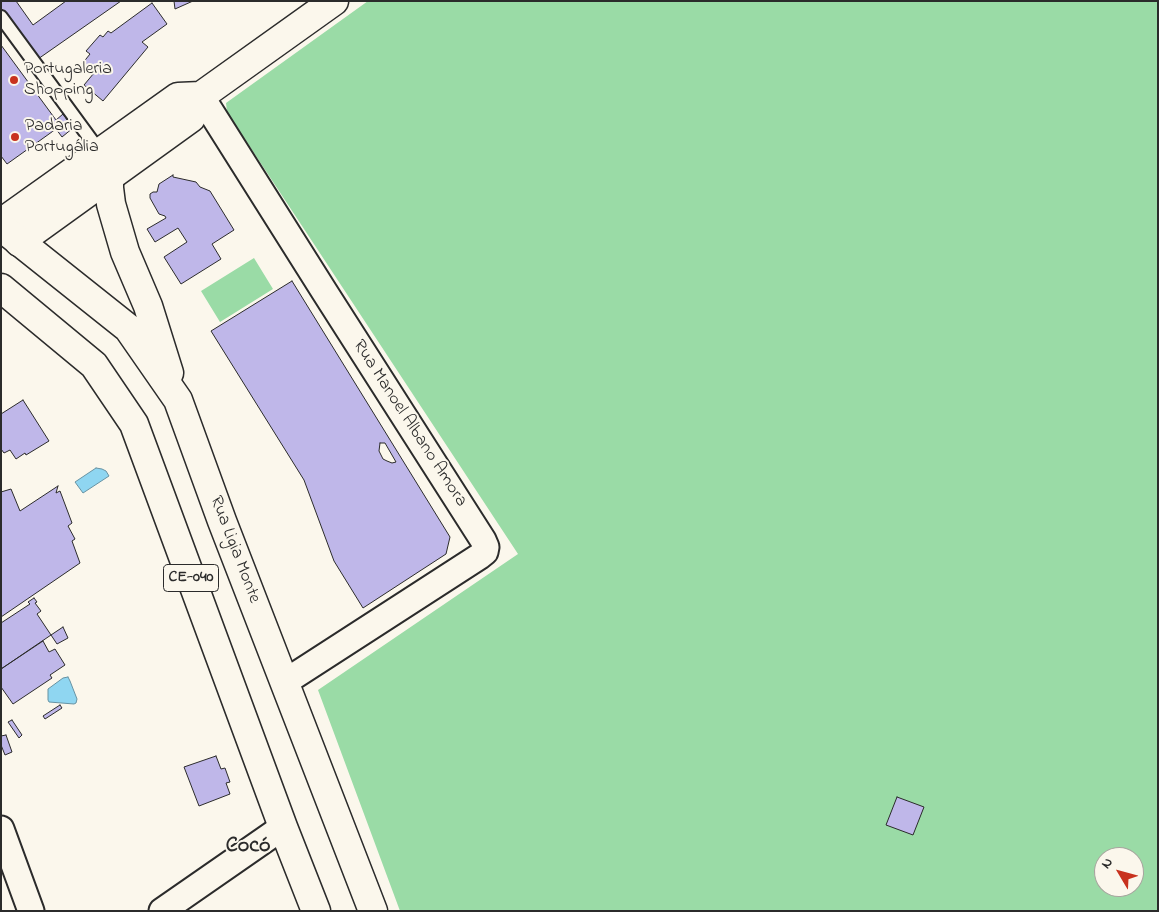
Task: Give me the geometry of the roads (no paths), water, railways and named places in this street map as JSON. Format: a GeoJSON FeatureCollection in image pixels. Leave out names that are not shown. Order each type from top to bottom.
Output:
{"type":"FeatureCollection","features":[{"type":"Feature","properties":{"kind":"main road"},"geometry":{"type":"LineString","coordinates":[[6,237],[109,178],[192,118],[201,96],[334,1]]}},
{"type":"Feature","properties":{"kind":"main road"},"geometry":{"type":"LineString","coordinates":[[6,237],[100,152],[178,97],[201,96]]}},
{"type":"Feature","properties":{"kind":"main road"},"geometry":{"type":"LineString","coordinates":[[109,178],[111,204],[125,252],[148,306],[178,400]]}},
{"type":"Feature","properties":{"kind":"main road","name":"Rua Ligia Monte"},"geometry":{"type":"LineString","coordinates":[[6,237],[128,328],[178,400],[222,521],[373,911]]}},
{"type":"Feature","properties":{"kind":"main road","name":"CE-040"},"geometry":{"type":"LineString","coordinates":[[1,288],[94,365],[134,424],[283,827],[316,911]]}},
{"type":"Feature","properties":{"kind":"street","name":"Rua Manoel Albano Amora"},"geometry":{"type":"LineString","coordinates":[[201,96],[486,547],[485,552],[480,556],[285,682]]}},
{"type":"Feature","properties":{"kind":"street"},"geometry":{"type":"LineString","coordinates":[[162,911],[283,827]]}},
{"type":"Feature","properties":{"kind":"street"},"geometry":{"type":"LineString","coordinates":[[1,829],[31,911]]}},
{"type":"Feature","properties":{"kind":"lane"},"geometry":{"type":"LineString","coordinates":[[1,16],[100,152]]}},
{"type":"Feature","properties":{"kind":"water"},"geometry":{"type":"Polygon","coordinates":[[[96,468],[106,471],[109,476],[83,493],[75,482],[96,468]]]}},
{"type":"Feature","properties":{"kind":"water"},"geometry":{"type":"Polygon","coordinates":[[[68,677],[77,699],[76,703],[49,702],[48,689],[63,678],[68,677]]]}},
{"type":"Feature","properties":{"kind":"place","name":"Portugaleria Shopping"},"geometry":{"type":"Point","coordinates":[14,80]}},
{"type":"Feature","properties":{"kind":"place","name":"Padaria Portugália"},"geometry":{"type":"Point","coordinates":[15,137]}},
{"type":"Feature","properties":{"kind":"district","name":"Cocó"},"geometry":{"type":"Point","coordinates":[248,847]}}]}
